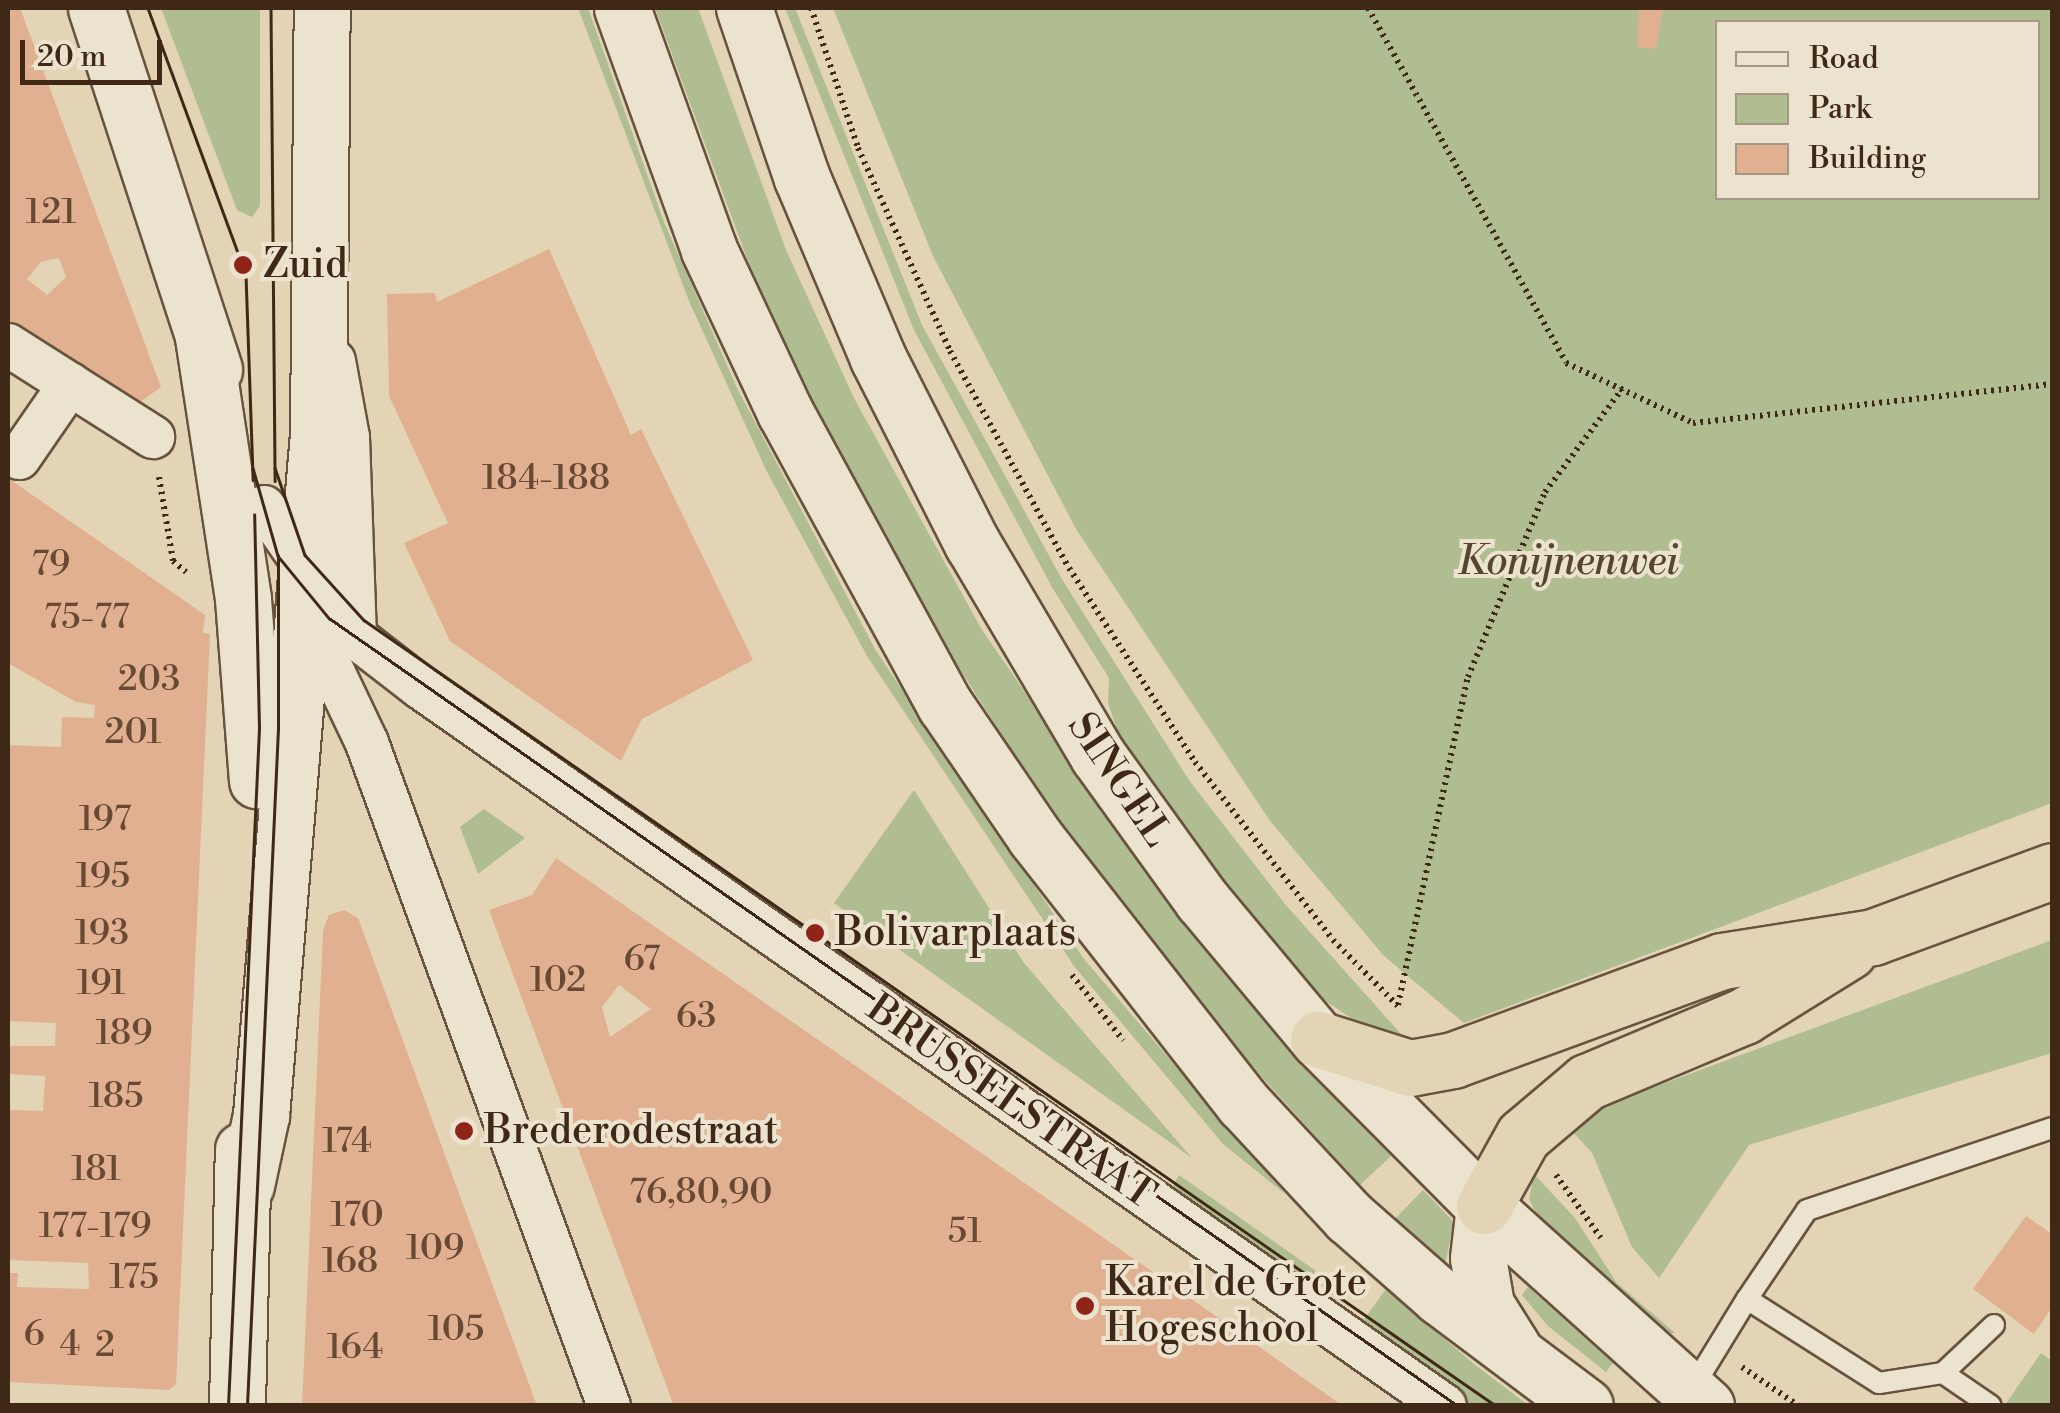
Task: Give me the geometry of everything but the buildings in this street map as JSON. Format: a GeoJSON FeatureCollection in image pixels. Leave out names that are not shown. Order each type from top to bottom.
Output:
{"type":"FeatureCollection","features":[{"type":"Feature","properties":{"kind":"highway"},"geometry":{"type":"LineString","coordinates":[[1318,1039],[1410,1068],[1453,1060],[1722,961],[1873,937],[2052,871]]}},
{"type":"Feature","properties":{"kind":"highway"},"geometry":{"type":"LineString","coordinates":[[1484,1206],[1523,1136],[1587,1082],[1744,1016],[1873,937]]}},
{"type":"Feature","properties":{"kind":"main road"},"geometry":{"type":"LineString","coordinates":[[96,8],[203,336],[264,508],[301,585]]}},
{"type":"Feature","properties":{"kind":"main road"},"geometry":{"type":"LineString","coordinates":[[246,1184],[261,1115],[323,328],[322,8]]}},
{"type":"Feature","properties":{"kind":"main road"},"geometry":{"type":"LineString","coordinates":[[622,8],[709,250],[825,492],[945,705],[1035,837],[1243,1103],[1349,1217],[1585,1406]]}},
{"type":"Feature","properties":{"kind":"main road","name":"SINGEL"},"geometry":{"type":"LineString","coordinates":[[744,8],[802,178],[878,358],[972,543],[1098,756],[1202,900],[1318,1039],[1484,1206],[1698,1389]]}},
{"type":"Feature","properties":{"kind":"main road"},"geometry":{"type":"LineString","coordinates":[[203,336],[223,592],[258,742],[243,1071],[246,1184],[237,1406]]}},
{"type":"Feature","properties":{"kind":"main road"},"geometry":{"type":"LineString","coordinates":[[1484,1206],[1478,1258],[1486,1304],[1517,1355]]}},
{"type":"Feature","properties":{"kind":"street"},"geometry":{"type":"LineString","coordinates":[[323,328],[343,388],[354,636],[367,743]]}},
{"type":"Feature","properties":{"kind":"street"},"geometry":{"type":"LineString","coordinates":[[8,345],[153,437]]}},
{"type":"Feature","properties":{"kind":"street"},"geometry":{"type":"LineString","coordinates":[[19,458],[70,384]]}},
{"type":"Feature","properties":{"kind":"street"},"geometry":{"type":"LineString","coordinates":[[301,585],[367,743],[609,1406]]}},
{"type":"Feature","properties":{"kind":"street","name":"BRUSSELSTRAAT"},"geometry":{"type":"LineString","coordinates":[[301,585],[354,636],[582,804],[1445,1406]]}},
{"type":"Feature","properties":{"kind":"lane"},"geometry":{"type":"LineString","coordinates":[[1698,1389],[1747,1299],[1807,1210],[2052,1128]]}},
{"type":"Feature","properties":{"kind":"lane"},"geometry":{"type":"LineString","coordinates":[[1747,1299],[1880,1383],[1942,1373],[1994,1325]]}},
{"type":"Feature","properties":{"kind":"lane"},"geometry":{"type":"LineString","coordinates":[[1942,1373],[1991,1406]]}},
{"type":"Feature","properties":{"kind":"path"},"geometry":{"type":"LineString","coordinates":[[811,8],[858,148],[1014,474],[1195,762],[1333,940],[1453,1060]]}},
{"type":"Feature","properties":{"kind":"path"},"geometry":{"type":"LineString","coordinates":[[1368,8],[1566,363],[1693,423],[2052,384]]}},
{"type":"Feature","properties":{"kind":"path"},"geometry":{"type":"LineString","coordinates":[[1398,1006],[1425,904],[1468,677],[1545,492],[1622,389]]}},
{"type":"Feature","properties":{"kind":"path"},"geometry":{"type":"LineString","coordinates":[[153,437],[173,561],[223,592]]}},
{"type":"Feature","properties":{"kind":"path"},"geometry":{"type":"LineString","coordinates":[[1523,1136],[1608,1248]]}},
{"type":"Feature","properties":{"kind":"path"},"geometry":{"type":"LineString","coordinates":[[1698,1389],[1799,1406]]}},
{"type":"Feature","properties":{"kind":"green space"},"geometry":{"type":"Polygon","coordinates":[[[161,8],[260,8],[260,206],[252,217],[237,210],[161,8]]]}},
{"type":"Feature","properties":{"kind":"green space"},"geometry":{"type":"Polygon","coordinates":[[[578,8],[588,8],[664,222],[737,388],[876,651],[1084,959],[1285,1194],[1223,1144],[1074,966],[867,656],[766,470],[689,301],[578,8]]]}},
{"type":"Feature","properties":{"kind":"green space"},"geometry":{"type":"Polygon","coordinates":[[[655,8],[698,8],[786,250],[855,400],[982,630],[1175,909],[1391,1156],[1360,1185],[1239,1052],[1143,932],[1039,793],[947,649],[819,418],[749,264],[655,8]]]}},
{"type":"Feature","properties":{"kind":"green space"},"geometry":{"type":"Polygon","coordinates":[[[785,8],[795,8],[922,325],[1063,581],[1189,780],[1285,904],[1401,1034],[1363,1026],[1306,988],[1126,756],[1108,703],[1109,678],[1053,589],[914,330],[785,8]]]}},
{"type":"Feature","properties":{"kind":"green space","name":"Konijnenwei"},"geometry":{"type":"Polygon","coordinates":[[[833,8],[2052,8],[2052,803],[1464,1023],[1384,956],[1270,821],[1076,529],[933,256],[833,8]]]}},
{"type":"Feature","properties":{"kind":"green space"},"geometry":{"type":"Polygon","coordinates":[[[914,790],[1024,963],[1192,1158],[834,903],[914,790]]]}},
{"type":"Feature","properties":{"kind":"green space"},"geometry":{"type":"Polygon","coordinates":[[[484,809],[525,838],[478,874],[460,827],[484,809]]]}},
{"type":"Feature","properties":{"kind":"green space"},"geometry":{"type":"Polygon","coordinates":[[[2052,940],[2052,1053],[1749,1145],[1659,1278],[1632,1247],[1592,1153],[1573,1132],[1603,1106],[2052,940]]]}},
{"type":"Feature","properties":{"kind":"green space"},"geometry":{"type":"Polygon","coordinates":[[[1534,1174],[1575,1218],[1617,1283],[1675,1333],[1662,1334],[1543,1226],[1529,1199],[1534,1174]]]}},
{"type":"Feature","properties":{"kind":"green space"},"geometry":{"type":"Polygon","coordinates":[[[1179,1175],[1316,1271],[1307,1284],[1171,1189],[1179,1175]]]}},
{"type":"Feature","properties":{"kind":"green space"},"geometry":{"type":"Polygon","coordinates":[[[1423,1190],[1454,1222],[1445,1265],[1393,1221],[1423,1190]]]}},
{"type":"Feature","properties":{"kind":"green space"},"geometry":{"type":"Polygon","coordinates":[[[1528,1287],[1613,1363],[1606,1372],[1548,1326],[1522,1295],[1528,1287]]]}},
{"type":"Feature","properties":{"kind":"green space"},"geometry":{"type":"Polygon","coordinates":[[[1386,1289],[1528,1405],[1461,1405],[1363,1321],[1386,1289]]]}},
{"type":"Feature","properties":{"kind":"green space"},"geometry":{"type":"Polygon","coordinates":[[[2041,1353],[2052,1361],[2052,1405],[2005,1405],[2041,1353]]]}},
{"type":"Feature","properties":{"kind":"tram line"},"geometry":{"type":"LineString","coordinates":[[148,8],[246,275],[253,480]]}},
{"type":"Feature","properties":{"kind":"tram line"},"geometry":{"type":"LineString","coordinates":[[271,8],[275,481]]}},
{"type":"Feature","properties":{"kind":"tram line"},"geometry":{"type":"LineString","coordinates":[[253,468],[278,556],[329,618],[1458,1406]]}},
{"type":"Feature","properties":{"kind":"tram line"},"geometry":{"type":"LineString","coordinates":[[275,468],[305,555],[364,620],[1496,1406]]}},
{"type":"Feature","properties":{"kind":"tram line"},"geometry":{"type":"LineString","coordinates":[[228,1406],[259,728],[254,515]]}},
{"type":"Feature","properties":{"kind":"tram line"},"geometry":{"type":"LineString","coordinates":[[247,1406],[278,728],[278,556]]}},
{"type":"Feature","properties":{"kind":"place","name":"Zuid"},"geometry":{"type":"Point","coordinates":[243,265]}},
{"type":"Feature","properties":{"kind":"place","name":"Bolivarplaats"},"geometry":{"type":"Point","coordinates":[815,933]}},
{"type":"Feature","properties":{"kind":"place","name":"Brederodestraat"},"geometry":{"type":"Point","coordinates":[464,1131]}},
{"type":"Feature","properties":{"kind":"place","name":"Karel de Grote Hogeschool"},"geometry":{"type":"Point","coordinates":[1085,1306]}}]}
